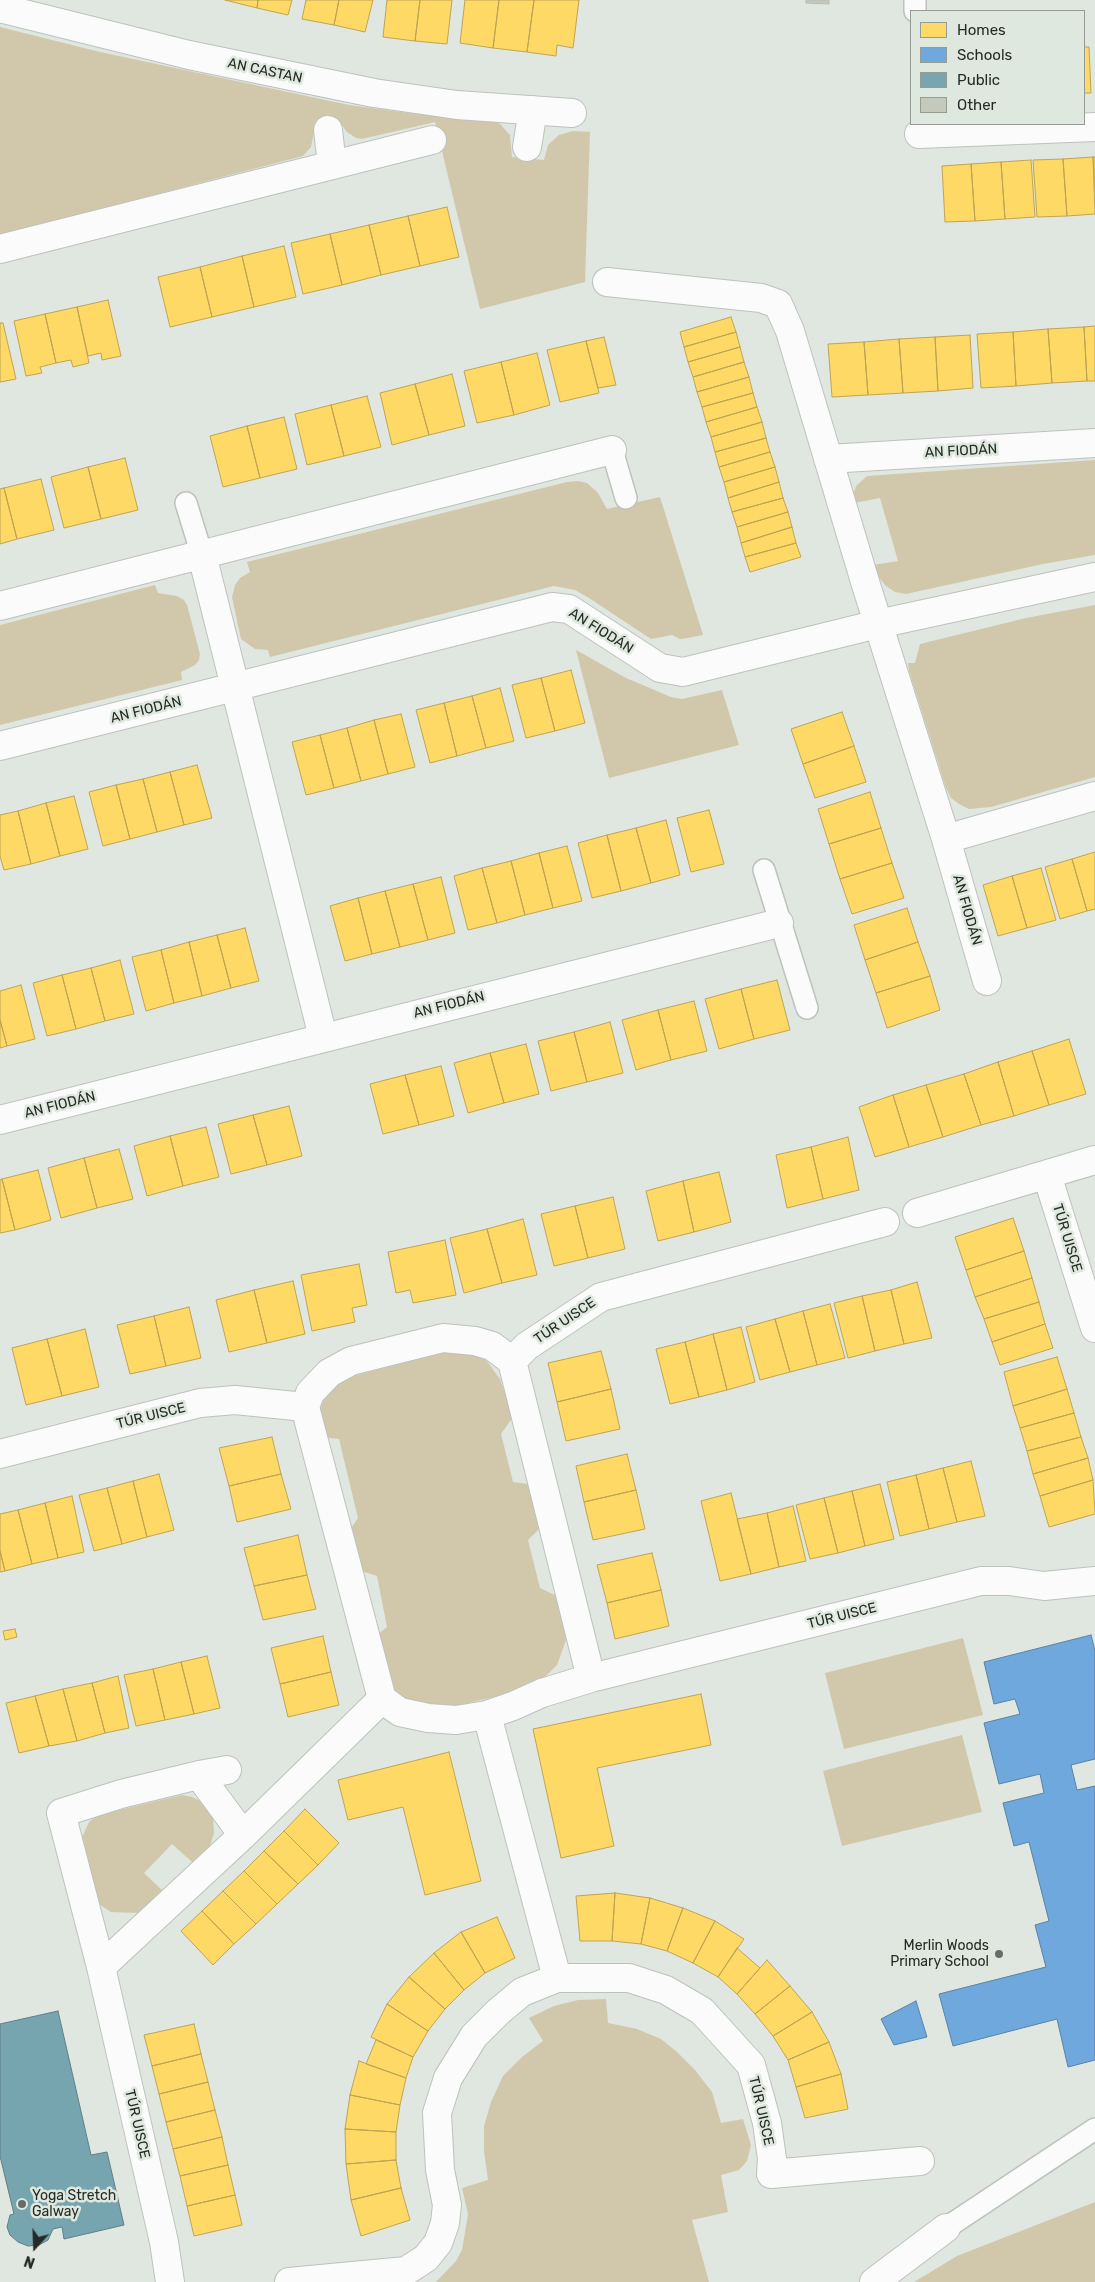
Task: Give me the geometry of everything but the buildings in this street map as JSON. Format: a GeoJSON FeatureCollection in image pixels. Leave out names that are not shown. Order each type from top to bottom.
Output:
{"type":"FeatureCollection","features":[{"type":"Feature","properties":{"kind":"street","name":"AN CASTAN"},"geometry":{"type":"LineString","coordinates":[[0,8],[189,55],[365,92],[457,105],[572,113]]}},
{"type":"Feature","properties":{"kind":"street"},"geometry":{"type":"LineString","coordinates":[[527,147],[533,110]]}},
{"type":"Feature","properties":{"kind":"street"},"geometry":{"type":"LineString","coordinates":[[919,135],[1095,127]]}},
{"type":"Feature","properties":{"kind":"street"},"geometry":{"type":"LineString","coordinates":[[328,130],[332,165]]}},
{"type":"Feature","properties":{"kind":"street"},"geometry":{"type":"LineString","coordinates":[[0,249],[432,140]]}},
{"type":"Feature","properties":{"kind":"street","name":"AN FIODÁN"},"geometry":{"type":"LineString","coordinates":[[607,282],[761,298],[778,304],[790,331],[878,624],[946,839],[987,981]]}},
{"type":"Feature","properties":{"kind":"street","name":"AN FIODÁN"},"geometry":{"type":"LineString","coordinates":[[828,459],[1095,443]]}},
{"type":"Feature","properties":{"kind":"street"},"geometry":{"type":"LineString","coordinates":[[0,606],[612,450]]}},
{"type":"Feature","properties":{"kind":"street"},"geometry":{"type":"LineString","coordinates":[[202,555],[323,1037]]}},
{"type":"Feature","properties":{"kind":"street","name":"AN FIODÁN"},"geometry":{"type":"LineString","coordinates":[[0,746],[552,607],[569,609],[660,668],[683,672],[878,624],[1095,577]]}},
{"type":"Feature","properties":{"kind":"street"},"geometry":{"type":"LineString","coordinates":[[946,839],[1095,796]]}},
{"type":"Feature","properties":{"kind":"street","name":"AN FIODÁN"},"geometry":{"type":"LineString","coordinates":[[0,1120],[779,923]]}},
{"type":"Feature","properties":{"kind":"street"},"geometry":{"type":"LineString","coordinates":[[917,1213],[1095,1160]]}},
{"type":"Feature","properties":{"kind":"street","name":"TÚR UISCE"},"geometry":{"type":"LineString","coordinates":[[1047,1175],[1095,1328]]}},
{"type":"Feature","properties":{"kind":"street","name":"TÚR UISCE"},"geometry":{"type":"LineString","coordinates":[[512,1361],[527,1346],[601,1296],[885,1222]]}},
{"type":"Feature","properties":{"kind":"street"},"geometry":{"type":"LineString","coordinates":[[101,1967],[243,1835],[382,1700],[305,1407],[310,1393],[329,1373],[351,1361],[443,1338],[475,1341],[492,1346],[512,1361],[591,1678]]}},
{"type":"Feature","properties":{"kind":"street","name":"TÚR UISCE"},"geometry":{"type":"LineString","coordinates":[[0,1454],[200,1403],[235,1400],[305,1407]]}},
{"type":"Feature","properties":{"kind":"street","name":"TÚR UISCE"},"geometry":{"type":"LineString","coordinates":[[382,1700],[400,1712],[428,1718],[456,1720],[487,1715],[542,1693],[591,1678],[981,1581],[1009,1581],[1044,1586],[1095,1581]]}},
{"type":"Feature","properties":{"kind":"street"},"geometry":{"type":"LineString","coordinates":[[487,1715],[556,1978]]}},
{"type":"Feature","properties":{"kind":"street","name":"TÚR UISCE"},"geometry":{"type":"LineString","coordinates":[[170,2282],[164,2242],[101,1967],[60,1813],[121,1794],[227,1770]]}},
{"type":"Feature","properties":{"kind":"street"},"geometry":{"type":"LineString","coordinates":[[199,1776],[243,1835]]}},
{"type":"Feature","properties":{"kind":"street","name":"TÚR UISCE"},"geometry":{"type":"LineString","coordinates":[[289,2282],[406,2271],[426,2258],[438,2242],[446,2223],[446,2205],[440,2170],[437,2113],[448,2078],[474,2036],[498,2012],[522,1992],[556,1978],[629,1978],[666,1990],[702,2011],[751,2065],[767,2123],[772,2159],[771,2174],[920,2161]]}},
{"type":"Feature","properties":{"kind":"street"},"geometry":{"type":"LineString","coordinates":[[874,2282],[946,2228]]}},
{"type":"Feature","properties":{"kind":"lane"},"geometry":{"type":"LineString","coordinates":[[612,450],[626,498]]}},
{"type":"Feature","properties":{"kind":"lane"},"geometry":{"type":"LineString","coordinates":[[186,502],[202,555]]}},
{"type":"Feature","properties":{"kind":"lane"},"geometry":{"type":"LineString","coordinates":[[764,870],[807,1008]]}},
{"type":"Feature","properties":{"kind":"lane"},"geometry":{"type":"LineString","coordinates":[[946,2228],[1095,2129]]}},
{"type":"Feature","properties":{"kind":"shaded area"},"geometry":{"type":"Polygon","coordinates":[[[0,27],[100,52],[349,105],[423,115],[491,121],[500,124],[510,135],[512,157],[544,160],[548,145],[559,135],[573,131],[590,132],[585,282],[480,309],[435,122],[362,139],[356,138],[347,132],[338,120],[315,126],[311,147],[303,156],[0,235],[0,27]]]}},
{"type":"Feature","properties":{"kind":"shaded area"},"geometry":{"type":"Polygon","coordinates":[[[1095,460],[1095,555],[1043,564],[906,594],[895,592],[886,586],[877,575],[873,565],[898,561],[880,498],[854,503],[853,495],[856,486],[867,476],[1095,460]]]}},
{"type":"Feature","properties":{"kind":"shaded area"},"geometry":{"type":"Polygon","coordinates":[[[578,481],[587,483],[598,493],[607,509],[660,497],[703,635],[680,639],[672,635],[651,639],[575,590],[554,586],[270,657],[268,650],[255,649],[241,639],[232,597],[235,585],[240,578],[250,572],[247,562],[567,482],[578,481]]]}},
{"type":"Feature","properties":{"kind":"shaded area"},"geometry":{"type":"Polygon","coordinates":[[[155,585],[158,593],[177,596],[184,600],[187,605],[200,654],[199,660],[195,665],[181,672],[182,680],[0,725],[0,625],[155,585]]]}},
{"type":"Feature","properties":{"kind":"shaded area"},"geometry":{"type":"Polygon","coordinates":[[[1095,605],[1095,777],[991,807],[969,809],[959,804],[951,798],[946,788],[909,671],[908,663],[915,663],[920,644],[1026,618],[1095,605]]]}},
{"type":"Feature","properties":{"kind":"shaded area"},"geometry":{"type":"Polygon","coordinates":[[[576,650],[626,678],[671,697],[682,699],[722,690],[739,745],[609,778],[576,650]]]}},
{"type":"Feature","properties":{"kind":"shaded area"},"geometry":{"type":"Polygon","coordinates":[[[445,1351],[464,1351],[486,1360],[500,1379],[513,1417],[501,1434],[513,1482],[528,1484],[539,1529],[528,1540],[540,1588],[557,1596],[566,1640],[557,1665],[539,1683],[519,1691],[460,1705],[428,1708],[397,1701],[372,1639],[387,1627],[377,1576],[358,1570],[349,1531],[358,1518],[339,1439],[322,1437],[318,1417],[324,1398],[343,1379],[445,1351]]]}},
{"type":"Feature","properties":{"kind":"shaded area"},"geometry":{"type":"Polygon","coordinates":[[[963,1638],[983,1715],[844,1749],[825,1673],[963,1638]]]}},
{"type":"Feature","properties":{"kind":"shaded area"},"geometry":{"type":"Polygon","coordinates":[[[962,1735],[982,1812],[842,1846],[823,1771],[962,1735]]]}},
{"type":"Feature","properties":{"kind":"shaded area"},"geometry":{"type":"Polygon","coordinates":[[[182,1795],[205,1803],[213,1818],[214,1833],[210,1846],[192,1862],[172,1844],[144,1873],[163,1891],[138,1913],[111,1912],[91,1899],[80,1842],[89,1822],[98,1815],[182,1795]]]}},
{"type":"Feature","properties":{"kind":"shaded area"},"geometry":{"type":"Polygon","coordinates":[[[606,1999],[608,2023],[637,2029],[661,2039],[695,2070],[712,2092],[721,2123],[743,2119],[751,2145],[747,2161],[739,2170],[721,2175],[728,2212],[692,2220],[709,2282],[436,2282],[456,2261],[462,2250],[468,2214],[462,2188],[488,2180],[484,2151],[484,2126],[491,2102],[503,2076],[522,2057],[543,2041],[529,2018],[554,2006],[578,2000],[606,1999]]]}},
{"type":"Feature","properties":{"kind":"shaded area"},"geometry":{"type":"Polygon","coordinates":[[[1095,2202],[1095,2282],[914,2282],[957,2256],[1095,2202]]]}},
{"type":"Feature","properties":{"kind":"place","name":"Merlin Woods Primary School"},"geometry":{"type":"Point","coordinates":[999,1954]}},
{"type":"Feature","properties":{"kind":"place","name":"Yoga Stretch Galway"},"geometry":{"type":"Point","coordinates":[22,2204]}}]}
